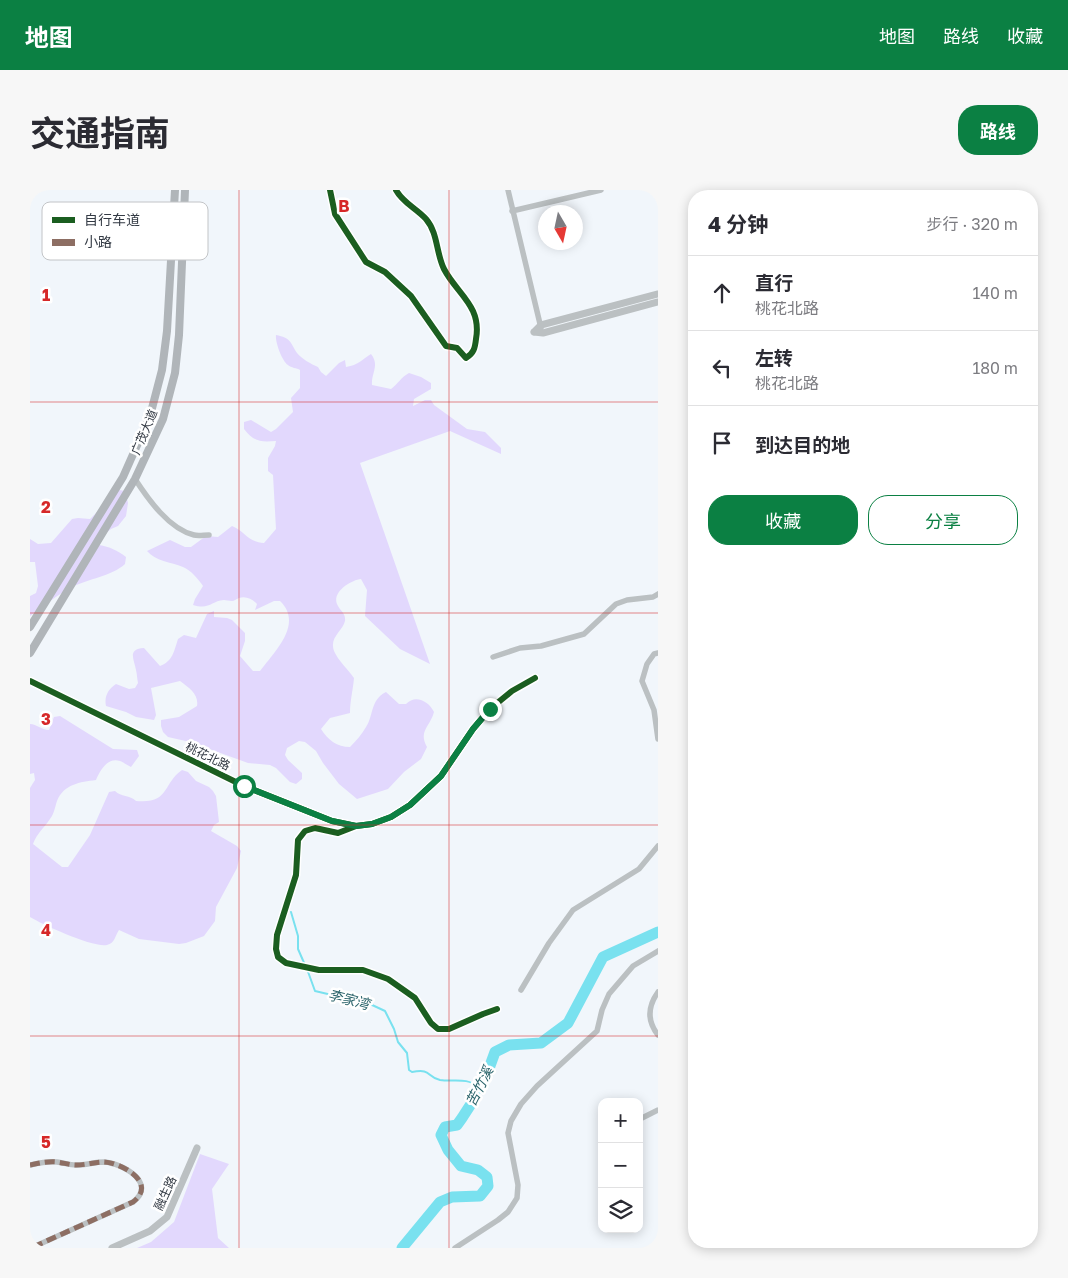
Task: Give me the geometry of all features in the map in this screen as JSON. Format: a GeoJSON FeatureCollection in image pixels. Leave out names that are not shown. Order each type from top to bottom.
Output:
{"type":"FeatureCollection","features":[{"type":"Feature","properties":{"kind":"main road","name":"广茂大道"},"geometry":{"type":"LineString","coordinates":[[30,627],[122,477],[150,416],[162,370],[167,331],[171,260]]}},
{"type":"Feature","properties":{"kind":"main road","name":"广茂大道"},"geometry":{"type":"LineString","coordinates":[[30,654],[135,479],[163,419],[175,373],[179,335],[182,260]]}},
{"type":"Feature","properties":{"kind":"street"},"geometry":{"type":"LineString","coordinates":[[330,190],[335,214],[366,262],[385,272],[411,296],[446,346],[457,348],[466,358],[475,349],[478,327],[471,306],[444,268],[434,233],[426,219],[401,199],[396,190]]}},
{"type":"Feature","properties":{"kind":"street"},"geometry":{"type":"LineString","coordinates":[[508,190],[542,329]]}},
{"type":"Feature","properties":{"kind":"street"},"geometry":{"type":"LineString","coordinates":[[512,211],[602,190]]}},
{"type":"Feature","properties":{"kind":"street"},"geometry":{"type":"LineString","coordinates":[[542,329],[658,294]]}},
{"type":"Feature","properties":{"kind":"street"},"geometry":{"type":"LineString","coordinates":[[542,329],[658,302]]}},
{"type":"Feature","properties":{"kind":"street"},"geometry":{"type":"LineString","coordinates":[[135,479],[149,501],[178,528],[194,535],[209,535]]}},
{"type":"Feature","properties":{"kind":"street"},"geometry":{"type":"LineString","coordinates":[[493,657],[520,648],[541,646],[584,634],[616,604],[627,600],[653,597],[658,594]]}},
{"type":"Feature","properties":{"kind":"street"},"geometry":{"type":"LineString","coordinates":[[658,653],[654,654],[647,664],[642,681],[654,710],[658,739]]}},
{"type":"Feature","properties":{"kind":"street","name":"桃花北路"},"geometry":{"type":"LineString","coordinates":[[30,680],[244,786],[332,821],[356,826],[372,824],[391,817],[410,805],[441,776],[473,729],[490,709],[512,691],[535,678]]}},
{"type":"Feature","properties":{"kind":"street"},"geometry":{"type":"LineString","coordinates":[[356,826],[338,833],[315,828],[306,831],[298,840],[296,875],[277,935],[276,949],[278,957],[286,963],[319,970],[363,970],[388,979],[415,998],[431,1023],[438,1029],[448,1029],[497,1010]]}},
{"type":"Feature","properties":{"kind":"street"},"geometry":{"type":"LineString","coordinates":[[520,990],[549,943],[573,910],[639,869],[658,846]]}},
{"type":"Feature","properties":{"kind":"street"},"geometry":{"type":"LineString","coordinates":[[455,1248],[508,1212],[517,1198],[518,1185],[508,1133],[511,1121],[521,1104],[536,1086],[597,1030],[602,1010],[609,994],[633,966],[658,951]]}},
{"type":"Feature","properties":{"kind":"street"},"geometry":{"type":"LineString","coordinates":[[658,992],[653,999],[649,1014],[653,1028],[658,1035]]}},
{"type":"Feature","properties":{"kind":"street"},"geometry":{"type":"LineString","coordinates":[[643,1118],[658,1110]]}},
{"type":"Feature","properties":{"kind":"street","name":"融生路"},"geometry":{"type":"LineString","coordinates":[[112,1248],[150,1231],[167,1217],[197,1148]]}},
{"type":"Feature","properties":{"kind":"street"},"geometry":{"type":"LineString","coordinates":[[30,1165],[44,1162],[78,1165],[104,1162],[133,1174],[142,1184],[142,1191],[133,1202],[31,1248]]}},
{"type":"Feature","properties":{"kind":"shaded area"},"geometry":{"type":"Polygon","coordinates":[[[276,335],[287,339],[299,355],[318,367],[326,376],[339,363],[345,360],[346,367],[357,364],[371,354],[375,362],[372,385],[391,389],[409,373],[421,377],[431,383],[431,389],[414,399],[413,406],[425,400],[431,400],[434,405],[467,429],[485,432],[501,448],[501,454],[450,431],[360,463],[430,664],[400,649],[365,616],[367,590],[361,579],[348,584],[337,595],[337,604],[345,616],[345,621],[334,639],[333,646],[338,658],[354,678],[350,713],[330,718],[321,729],[333,742],[341,746],[350,747],[366,727],[377,699],[386,692],[399,704],[406,704],[413,699],[421,700],[429,705],[434,712],[424,733],[427,747],[421,759],[404,772],[388,789],[357,799],[339,784],[316,751],[305,742],[299,741],[287,748],[285,755],[302,773],[302,779],[296,784],[290,782],[276,768],[270,765],[248,763],[190,742],[168,737],[163,732],[161,720],[179,717],[197,706],[195,695],[180,681],[151,688],[156,715],[154,720],[136,717],[106,706],[106,696],[113,686],[116,684],[129,689],[135,688],[138,683],[133,658],[135,650],[144,648],[160,666],[168,661],[172,655],[178,639],[184,635],[196,638],[207,614],[214,611],[214,617],[232,620],[245,633],[245,641],[240,656],[253,671],[260,671],[284,638],[289,619],[287,610],[280,601],[274,601],[255,610],[257,604],[251,599],[244,597],[233,601],[224,600],[207,606],[193,605],[203,586],[197,578],[186,568],[159,559],[147,551],[170,540],[185,547],[191,547],[206,536],[218,537],[232,526],[254,541],[264,543],[276,529],[273,475],[268,471],[268,458],[276,441],[254,439],[244,429],[244,422],[251,420],[271,432],[293,412],[291,398],[300,388],[300,370],[289,366],[283,360],[276,335]]]}},
{"type":"Feature","properties":{"kind":"shaded area"},"geometry":{"type":"Polygon","coordinates":[[[119,490],[125,491],[128,503],[126,516],[118,526],[106,533],[99,545],[113,549],[126,557],[125,564],[113,572],[72,587],[30,616],[30,596],[36,593],[38,586],[35,562],[30,562],[30,539],[38,544],[51,543],[72,519],[90,519],[119,490]]]}},
{"type":"Feature","properties":{"kind":"shaded area"},"geometry":{"type":"Polygon","coordinates":[[[60,716],[113,749],[137,750],[139,756],[131,767],[120,761],[111,761],[105,766],[96,780],[68,787],[60,795],[51,817],[33,844],[62,867],[68,867],[90,835],[109,792],[115,791],[136,801],[155,799],[164,792],[171,781],[182,770],[188,772],[196,781],[209,787],[216,796],[219,822],[214,825],[211,831],[237,846],[241,851],[237,868],[216,907],[215,921],[204,936],[179,944],[139,939],[119,930],[112,943],[100,945],[69,935],[30,917],[30,788],[35,780],[34,773],[30,774],[30,724],[49,730],[54,717],[60,716]]]}},
{"type":"Feature","properties":{"kind":"shaded area"},"geometry":{"type":"Polygon","coordinates":[[[200,1154],[229,1164],[212,1189],[218,1238],[229,1248],[137,1248],[151,1242],[174,1222],[200,1154]]]}},
{"type":"Feature","properties":{"kind":"waterway","name":"李家湾"},"geometry":{"type":"LineString","coordinates":[[291,912],[298,936],[298,949],[305,965]]}},
{"type":"Feature","properties":{"kind":"waterway","name":"李家湾"},"geometry":{"type":"LineString","coordinates":[[402,1248],[440,1202],[452,1197],[480,1196],[488,1186],[487,1177],[478,1170],[461,1166],[448,1150],[441,1135],[445,1127],[457,1125],[462,1118],[471,1104],[474,1093],[487,1074],[495,1052],[509,1045],[541,1043],[568,1023],[603,957],[658,932]]}},
{"type":"Feature","properties":{"kind":"waterway","name":"李家湾"},"geometry":{"type":"LineString","coordinates":[[307,969],[315,991],[370,1004],[385,1011],[398,1042],[407,1053],[409,1070],[412,1072],[423,1071],[440,1080],[469,1082],[478,1087]]}},
{"type":"Feature","properties":{"kind":"marked path"},"geometry":{"type":"LineString","coordinates":[[30,1165],[50,1162],[76,1165],[101,1162],[111,1163],[135,1175],[140,1181],[142,1188],[140,1195],[133,1202],[31,1248]]}},
{"type":"Feature","properties":{"kind":"cycle path"},"geometry":{"type":"LineString","coordinates":[[330,190],[335,214],[366,262],[385,272],[411,296],[446,346],[457,348],[466,358],[474,350],[476,339],[477,328],[472,309],[444,269],[430,225],[396,190]]}},
{"type":"Feature","properties":{"kind":"cycle path"},"geometry":{"type":"LineString","coordinates":[[30,681],[244,786],[332,821],[356,826],[372,824],[391,817],[410,805],[441,776],[473,729],[490,709],[512,691],[535,678]]}},
{"type":"Feature","properties":{"kind":"cycle path"},"geometry":{"type":"LineString","coordinates":[[356,826],[338,833],[315,828],[305,831],[298,840],[296,875],[277,935],[276,949],[278,957],[286,963],[319,970],[363,970],[388,979],[415,998],[431,1023],[438,1029],[449,1029],[497,1009]]}},
{"type":"Feature","properties":{"kind":"route"},"geometry":{"type":"LineString","coordinates":[[244,786],[332,821],[356,826],[372,824],[391,817],[410,805],[441,776],[473,729],[490,709]]}},
{"type":"Feature","properties":{"kind":"water label","name":"苦竹溪"},"geometry":{"type":"Point","coordinates":[479,1086]}}]}
